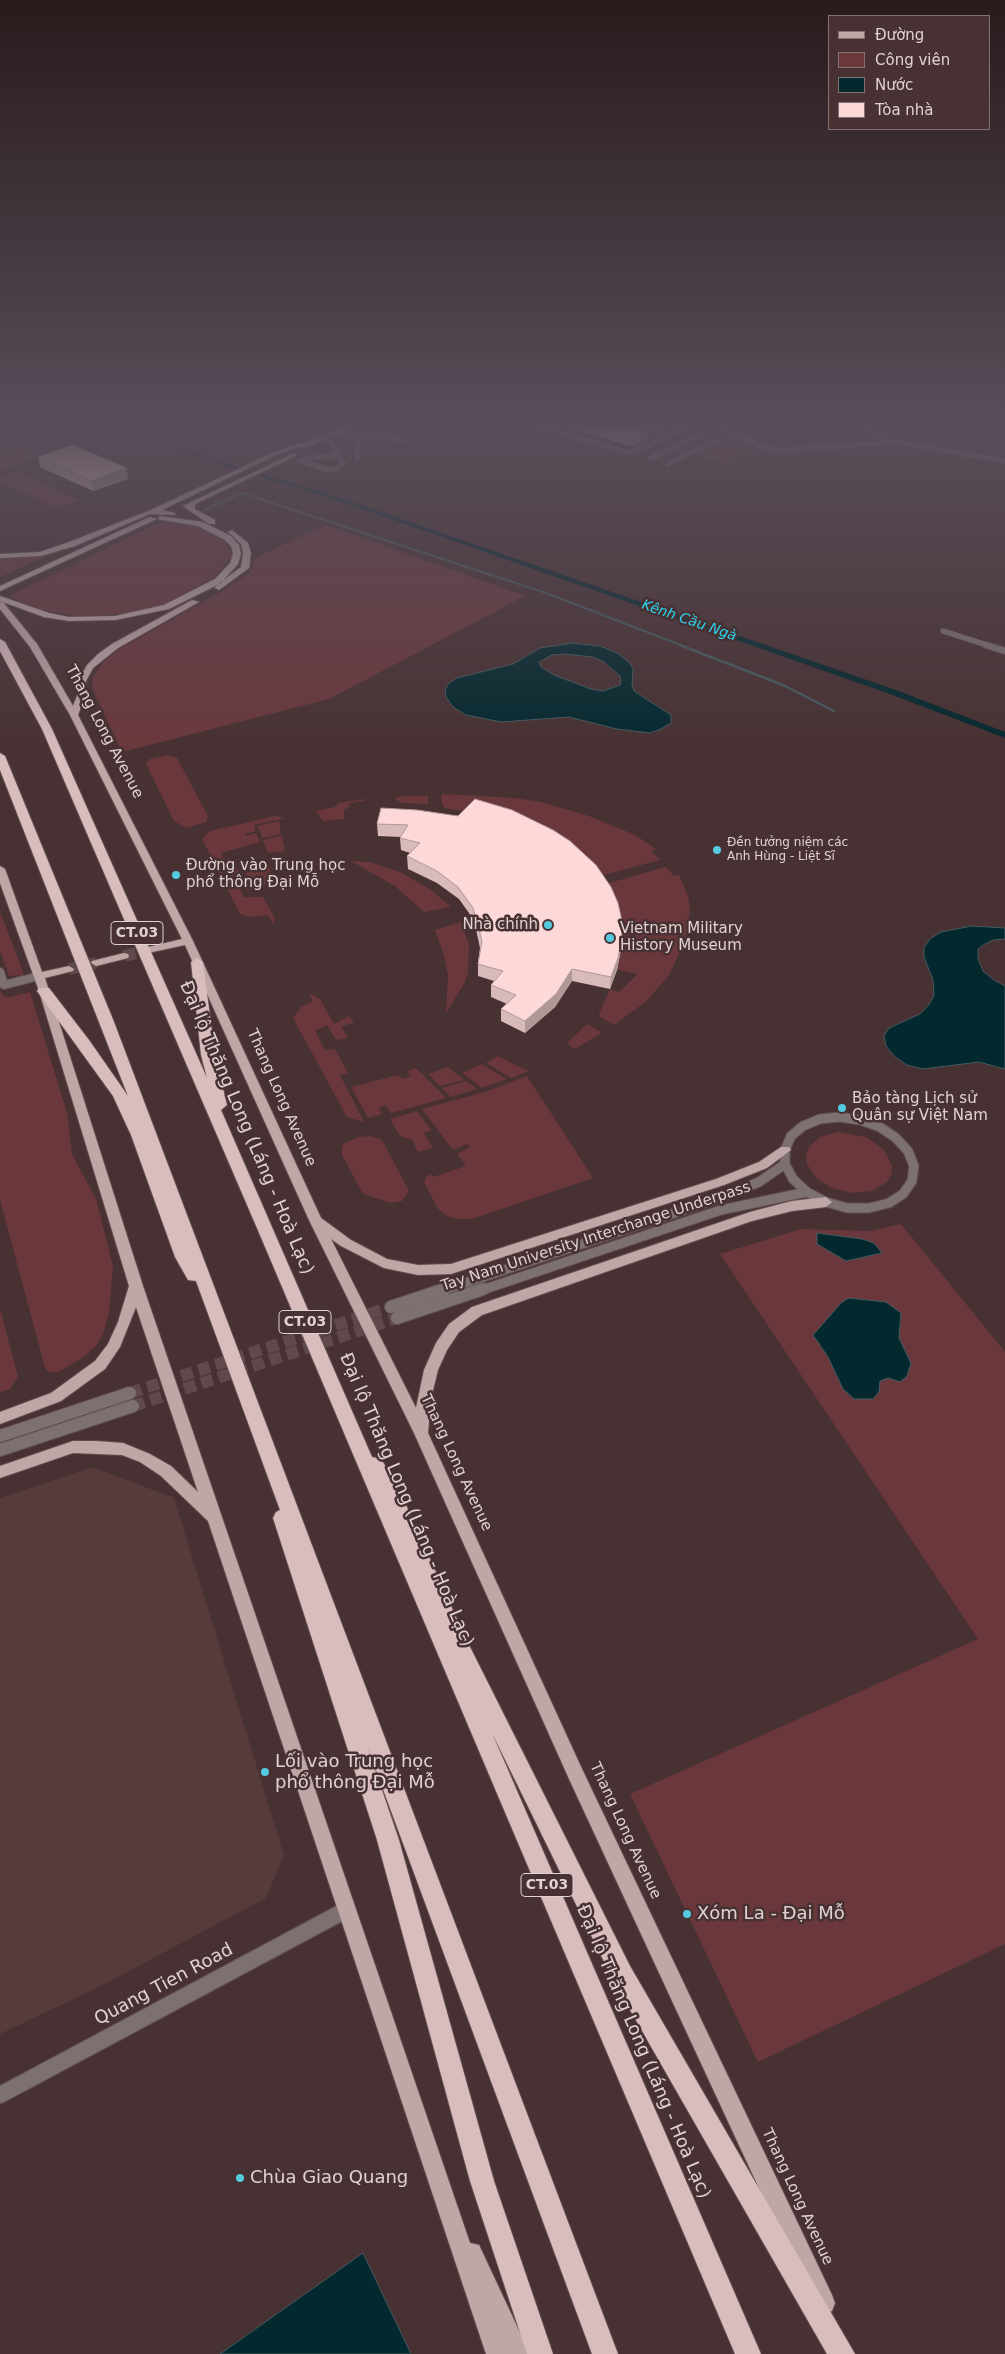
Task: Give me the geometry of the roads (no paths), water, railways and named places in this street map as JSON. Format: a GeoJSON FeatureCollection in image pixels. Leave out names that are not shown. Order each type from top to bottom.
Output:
{"type":"FeatureCollection","features":[{"type":"Feature","properties":{"kind":"highway","name":"Đại lộ Thăng Long (Láng - Hoà Lạc)"},"geometry":{"type":"LineString","coordinates":[[0,642],[48,729],[346,1416],[748,2354]]}},
{"type":"Feature","properties":{"kind":"highway"},"geometry":{"type":"LineString","coordinates":[[0,756],[107,1022],[605,2354]]}},
{"type":"Feature","properties":{"kind":"highway"},"geometry":{"type":"LineString","coordinates":[[197,962],[208,1055],[218,1100],[249,1165],[265,1228]]}},
{"type":"Feature","properties":{"kind":"highway"},"geometry":{"type":"LineString","coordinates":[[44,991],[84,1043],[120,1095],[138,1135],[183,1257],[214,1309]]}},
{"type":"Feature","properties":{"kind":"highway"},"geometry":{"type":"LineString","coordinates":[[250,1408],[292,1553],[388,1840],[482,2181],[540,2354]]}},
{"type":"Feature","properties":{"kind":"highway"},"geometry":{"type":"LineString","coordinates":[[346,1416],[391,1491],[457,1641],[622,1974],[842,2354]]}},
{"type":"Feature","properties":{"kind":"main road"},"geometry":{"type":"LineString","coordinates":[[0,556],[41,554],[89,536]]}},
{"type":"Feature","properties":{"kind":"main road"},"geometry":{"type":"LineString","coordinates":[[0,583],[103,536]]}},
{"type":"Feature","properties":{"kind":"main road"},"geometry":{"type":"LineString","coordinates":[[0,589],[109,536]]}},
{"type":"Feature","properties":{"kind":"main road"},"geometry":{"type":"LineString","coordinates":[[0,598],[47,615],[70,619],[115,618],[166,607],[218,580],[234,564],[237,554],[235,545],[224,536]]}},
{"type":"Feature","properties":{"kind":"main road"},"geometry":{"type":"LineString","coordinates":[[74,715],[81,696],[82,682],[90,667],[101,656],[115,646],[228,584],[245,568],[247,553],[244,543],[235,536]]}},
{"type":"Feature","properties":{"kind":"main road","name":"Thang Long Avenue"},"geometry":{"type":"LineString","coordinates":[[0,604],[34,646],[74,715],[188,941],[315,1220],[421,1433],[576,1774],[848,2354]]}},
{"type":"Feature","properties":{"kind":"main road"},"geometry":{"type":"LineString","coordinates":[[0,869],[44,991],[136,1286],[497,2354]]}},
{"type":"Feature","properties":{"kind":"main road"},"geometry":{"type":"LineString","coordinates":[[148,950],[188,941]]}},
{"type":"Feature","properties":{"kind":"main road"},"geometry":{"type":"LineString","coordinates":[[96,962],[124,956]]}},
{"type":"Feature","properties":{"kind":"main road"},"geometry":{"type":"LineString","coordinates":[[39,976],[69,969]]}},
{"type":"Feature","properties":{"kind":"main road"},"geometry":{"type":"LineString","coordinates":[[315,1220],[346,1243],[384,1263],[418,1270],[452,1269],[720,1182],[763,1165],[785,1150]]}},
{"type":"Feature","properties":{"kind":"main road"},"geometry":{"type":"LineString","coordinates":[[421,1433],[424,1398],[431,1370],[441,1347],[454,1328],[476,1311],[750,1217],[792,1206],[826,1202]]}},
{"type":"Feature","properties":{"kind":"main road"},"geometry":{"type":"LineString","coordinates":[[0,1418],[56,1397],[100,1365],[113,1346],[124,1322],[136,1286]]}},
{"type":"Feature","properties":{"kind":"main road"},"geometry":{"type":"LineString","coordinates":[[0,1472],[73,1448],[122,1449],[145,1458],[166,1471],[214,1517]]}},
{"type":"Feature","properties":{"kind":"main road"},"geometry":{"type":"LineString","coordinates":[[448,2206],[519,2354]]}},
{"type":"Feature","properties":{"kind":"street"},"geometry":{"type":"LineString","coordinates":[[943,631],[1005,651]]}},
{"type":"Feature","properties":{"kind":"street"},"geometry":{"type":"LineString","coordinates":[[0,972],[4,984],[39,976]]}},
{"type":"Feature","properties":{"kind":"street"},"geometry":{"type":"LineString","coordinates":[[839,1117],[860,1120],[880,1127],[896,1138],[908,1151],[914,1166],[912,1181],[903,1194],[893,1200],[869,1208],[847,1208],[826,1202],[807,1192],[793,1179],[785,1164],[785,1150],[791,1136],[803,1126],[820,1119],[839,1117]]}},
{"type":"Feature","properties":{"kind":"street","name":"Tay Nam University Interchange Underpass"},"geometry":{"type":"LineString","coordinates":[[392,1307],[720,1198],[759,1182],[785,1164]]}},
{"type":"Feature","properties":{"kind":"street","name":"Tay Nam University Interchange Underpass"},"geometry":{"type":"LineString","coordinates":[[396,1318],[721,1210],[770,1198],[807,1192]]}},
{"type":"Feature","properties":{"kind":"street"},"geometry":{"type":"LineString","coordinates":[[0,1436],[130,1393]]}},
{"type":"Feature","properties":{"kind":"street"},"geometry":{"type":"LineString","coordinates":[[0,1450],[133,1406]]}},
{"type":"Feature","properties":{"kind":"street","name":"Quang Tien Road"},"geometry":{"type":"LineString","coordinates":[[0,2095],[346,1910]]}},
{"type":"Feature","properties":{"kind":"water"},"geometry":{"type":"Polygon","coordinates":[[[572,643],[600,646],[617,653],[629,662],[633,669],[632,685],[634,691],[671,715],[671,723],[650,733],[617,729],[569,717],[501,722],[466,715],[453,707],[446,697],[445,690],[449,683],[457,678],[513,664],[540,648],[572,643]],[[565,654],[552,655],[539,662],[541,667],[554,675],[591,689],[603,691],[620,685],[620,676],[604,662],[593,657],[565,654]]]}},
{"type":"Feature","properties":{"kind":"water"},"geometry":{"type":"Polygon","coordinates":[[[972,926],[1005,928],[1005,939],[993,940],[978,949],[978,959],[983,971],[1005,986],[1005,1069],[979,1062],[923,1069],[907,1065],[894,1056],[886,1046],[884,1036],[889,1028],[920,1014],[929,1005],[934,995],[933,980],[924,957],[924,948],[930,939],[941,932],[972,926]]]}},
{"type":"Feature","properties":{"kind":"water"},"geometry":{"type":"Polygon","coordinates":[[[817,1233],[862,1239],[874,1243],[882,1253],[846,1261],[817,1244],[817,1233]]]}},
{"type":"Feature","properties":{"kind":"water"},"geometry":{"type":"Polygon","coordinates":[[[849,1298],[886,1302],[901,1313],[899,1338],[911,1363],[907,1376],[900,1382],[888,1378],[880,1381],[879,1392],[873,1399],[854,1399],[843,1389],[828,1357],[813,1335],[842,1302],[849,1298]]]}},
{"type":"Feature","properties":{"kind":"water"},"geometry":{"type":"Polygon","coordinates":[[[363,2253],[411,2354],[220,2354],[363,2253]]]}},
{"type":"Feature","properties":{"kind":"waterway"},"geometry":{"type":"LineString","coordinates":[[372,536],[546,593],[683,646]]}},
{"type":"Feature","properties":{"kind":"waterway","name":"Kênh Cầu Ngà"},"geometry":{"type":"LineString","coordinates":[[444,536],[893,692],[1005,735]]}},
{"type":"Feature","properties":{"kind":"waterway"},"geometry":{"type":"LineString","coordinates":[[680,645],[783,685],[834,711]]}},
{"type":"Feature","properties":{"kind":"tunnel"},"geometry":{"type":"LineString","coordinates":[[124,956],[148,950]]}},
{"type":"Feature","properties":{"kind":"tunnel"},"geometry":{"type":"LineString","coordinates":[[69,969],[96,963]]}},
{"type":"Feature","properties":{"kind":"tunnel"},"geometry":{"type":"LineString","coordinates":[[130,1393],[391,1307]]}},
{"type":"Feature","properties":{"kind":"tunnel"},"geometry":{"type":"LineString","coordinates":[[133,1406],[397,1318]]}},
{"type":"Feature","properties":{"kind":"place","name":"Đền tưởng niệm các Anh Hùng - Liệt Sĩ"},"geometry":{"type":"Point","coordinates":[717,850]}},
{"type":"Feature","properties":{"kind":"place","name":"Đường vào Trung học phổ thông Đại Mỗ"},"geometry":{"type":"Point","coordinates":[176,875]}},
{"type":"Feature","properties":{"kind":"place","name":"Nhà chính"},"geometry":{"type":"Point","coordinates":[548,925]}},
{"type":"Feature","properties":{"kind":"place","name":"Vietnam Military History Museum"},"geometry":{"type":"Point","coordinates":[610,938]}},
{"type":"Feature","properties":{"kind":"place","name":"Bảo tàng Lịch sử Quân sự Việt Nam"},"geometry":{"type":"Point","coordinates":[842,1108]}},
{"type":"Feature","properties":{"kind":"place","name":"Lối vào Trung học phổ thông Đại Mỗ"},"geometry":{"type":"Point","coordinates":[265,1772]}},
{"type":"Feature","properties":{"kind":"place","name":"Xóm La - Đại Mỗ"},"geometry":{"type":"Point","coordinates":[687,1914]}},
{"type":"Feature","properties":{"kind":"place","name":"Chùa Giao Quang"},"geometry":{"type":"Point","coordinates":[240,2178]}}]}
